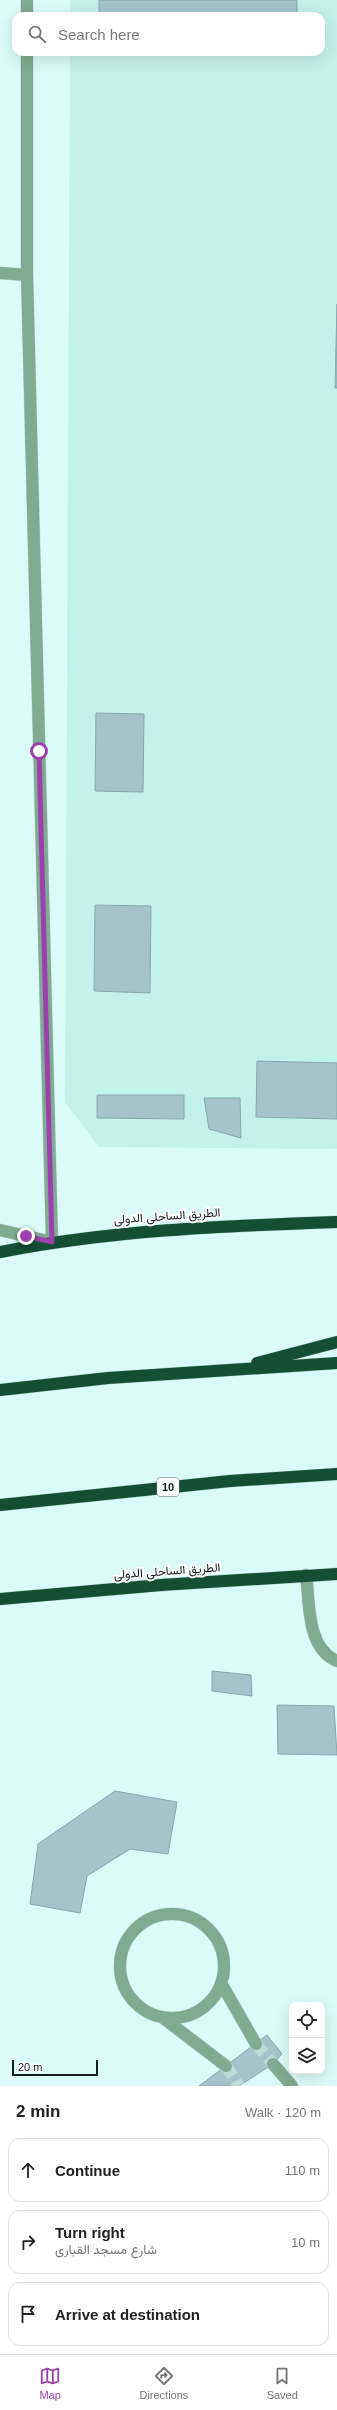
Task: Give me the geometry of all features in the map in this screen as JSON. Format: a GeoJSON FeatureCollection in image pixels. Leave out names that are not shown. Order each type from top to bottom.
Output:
{"type":"FeatureCollection","features":[{"type":"Feature","properties":{"kind":"highway","name":"الطريق الساحلى الدولى"},"geometry":{"type":"LineString","coordinates":[[0,1252],[52,1242],[138,1231],[337,1222]]}},
{"type":"Feature","properties":{"kind":"highway"},"geometry":{"type":"LineString","coordinates":[[232,1369],[337,1342]]}},
{"type":"Feature","properties":{"kind":"highway"},"geometry":{"type":"LineString","coordinates":[[0,1390],[108,1378],[337,1363]]}},
{"type":"Feature","properties":{"kind":"highway","name":"10"},"geometry":{"type":"LineString","coordinates":[[0,1505],[222,1482],[337,1474]]}},
{"type":"Feature","properties":{"kind":"highway","name":"الطريق الساحلى الدولى"},"geometry":{"type":"LineString","coordinates":[[0,1599],[306,1575],[337,1574]]}},
{"type":"Feature","properties":{"kind":"street"},"geometry":{"type":"LineString","coordinates":[[27,0],[27,12]]}},
{"type":"Feature","properties":{"kind":"street"},"geometry":{"type":"LineString","coordinates":[[0,1230],[52,1242],[27,275],[27,56]]}},
{"type":"Feature","properties":{"kind":"street"},"geometry":{"type":"LineString","coordinates":[[0,274],[27,275]]}},
{"type":"Feature","properties":{"kind":"street"},"geometry":{"type":"LineString","coordinates":[[306,1575],[313,1632],[319,1646],[330,1658],[337,1661]]}},
{"type":"Feature","properties":{"kind":"street"},"geometry":{"type":"LineString","coordinates":[[166,1914],[182,1914],[196,1919],[208,1928],[217,1940],[223,1954],[224,1968],[221,1983],[215,1996],[204,2007],[191,2014],[177,2018],[162,2017],[148,2012],[135,2004],[126,1992],[121,1978],[119,1963],[122,1948],[129,1935],[139,1924],[152,1917],[166,1914]]}},
{"type":"Feature","properties":{"kind":"street"},"geometry":{"type":"LineString","coordinates":[[221,1983],[256,2044]]}},
{"type":"Feature","properties":{"kind":"street"},"geometry":{"type":"LineString","coordinates":[[162,2017],[226,2066]]}},
{"type":"Feature","properties":{"kind":"street"},"geometry":{"type":"LineString","coordinates":[[273,2064],[292,2086]]}},
{"type":"Feature","properties":{"kind":"shaded area"},"geometry":{"type":"Polygon","coordinates":[[[70,0],[337,0],[337,1149],[99,1147],[65,1102],[70,56],[325,56],[325,12],[70,12],[70,0]]]}},
{"type":"Feature","properties":{"kind":"building"},"geometry":{"type":"Polygon","coordinates":[[[99,0],[297,0],[297,12],[99,12],[99,0]]]}},
{"type":"Feature","properties":{"kind":"building"},"geometry":{"type":"Polygon","coordinates":[[[337,304],[337,388],[335,388],[337,304]]]}},
{"type":"Feature","properties":{"kind":"building"},"geometry":{"type":"Polygon","coordinates":[[[96,713],[144,714],[143,792],[95,791],[96,713]]]}},
{"type":"Feature","properties":{"kind":"building"},"geometry":{"type":"Polygon","coordinates":[[[95,905],[151,906],[150,993],[94,991],[95,905]]]}},
{"type":"Feature","properties":{"kind":"building"},"geometry":{"type":"Polygon","coordinates":[[[257,1061],[337,1063],[337,1119],[256,1117],[257,1061]]]}},
{"type":"Feature","properties":{"kind":"building"},"geometry":{"type":"Polygon","coordinates":[[[97,1095],[184,1095],[184,1119],[97,1118],[97,1095]]]}},
{"type":"Feature","properties":{"kind":"building"},"geometry":{"type":"Polygon","coordinates":[[[204,1098],[240,1098],[241,1138],[209,1129],[204,1098]]]}},
{"type":"Feature","properties":{"kind":"building"},"geometry":{"type":"Polygon","coordinates":[[[212,1671],[251,1675],[252,1696],[212,1691],[212,1671]]]}},
{"type":"Feature","properties":{"kind":"building"},"geometry":{"type":"Polygon","coordinates":[[[277,1705],[334,1706],[337,1755],[278,1754],[277,1705]]]}},
{"type":"Feature","properties":{"kind":"building"},"geometry":{"type":"Polygon","coordinates":[[[115,1791],[177,1802],[168,1854],[130,1849],[87,1876],[80,1913],[30,1904],[38,1844],[115,1791]]]}},
{"type":"Feature","properties":{"kind":"building"},"geometry":{"type":"Polygon","coordinates":[[[267,2035],[282,2054],[273,2064],[239,2086],[199,2086],[267,2035]]]}},
{"type":"Feature","properties":{"kind":"tunnel"},"geometry":{"type":"LineString","coordinates":[[256,2044],[273,2064]]}},
{"type":"Feature","properties":{"kind":"tunnel"},"geometry":{"type":"LineString","coordinates":[[226,2066],[239,2086]]}},
{"type":"Feature","properties":{"kind":"route"},"geometry":{"type":"LineString","coordinates":[[26,1236],[52,1242],[39,751]]}}]}
